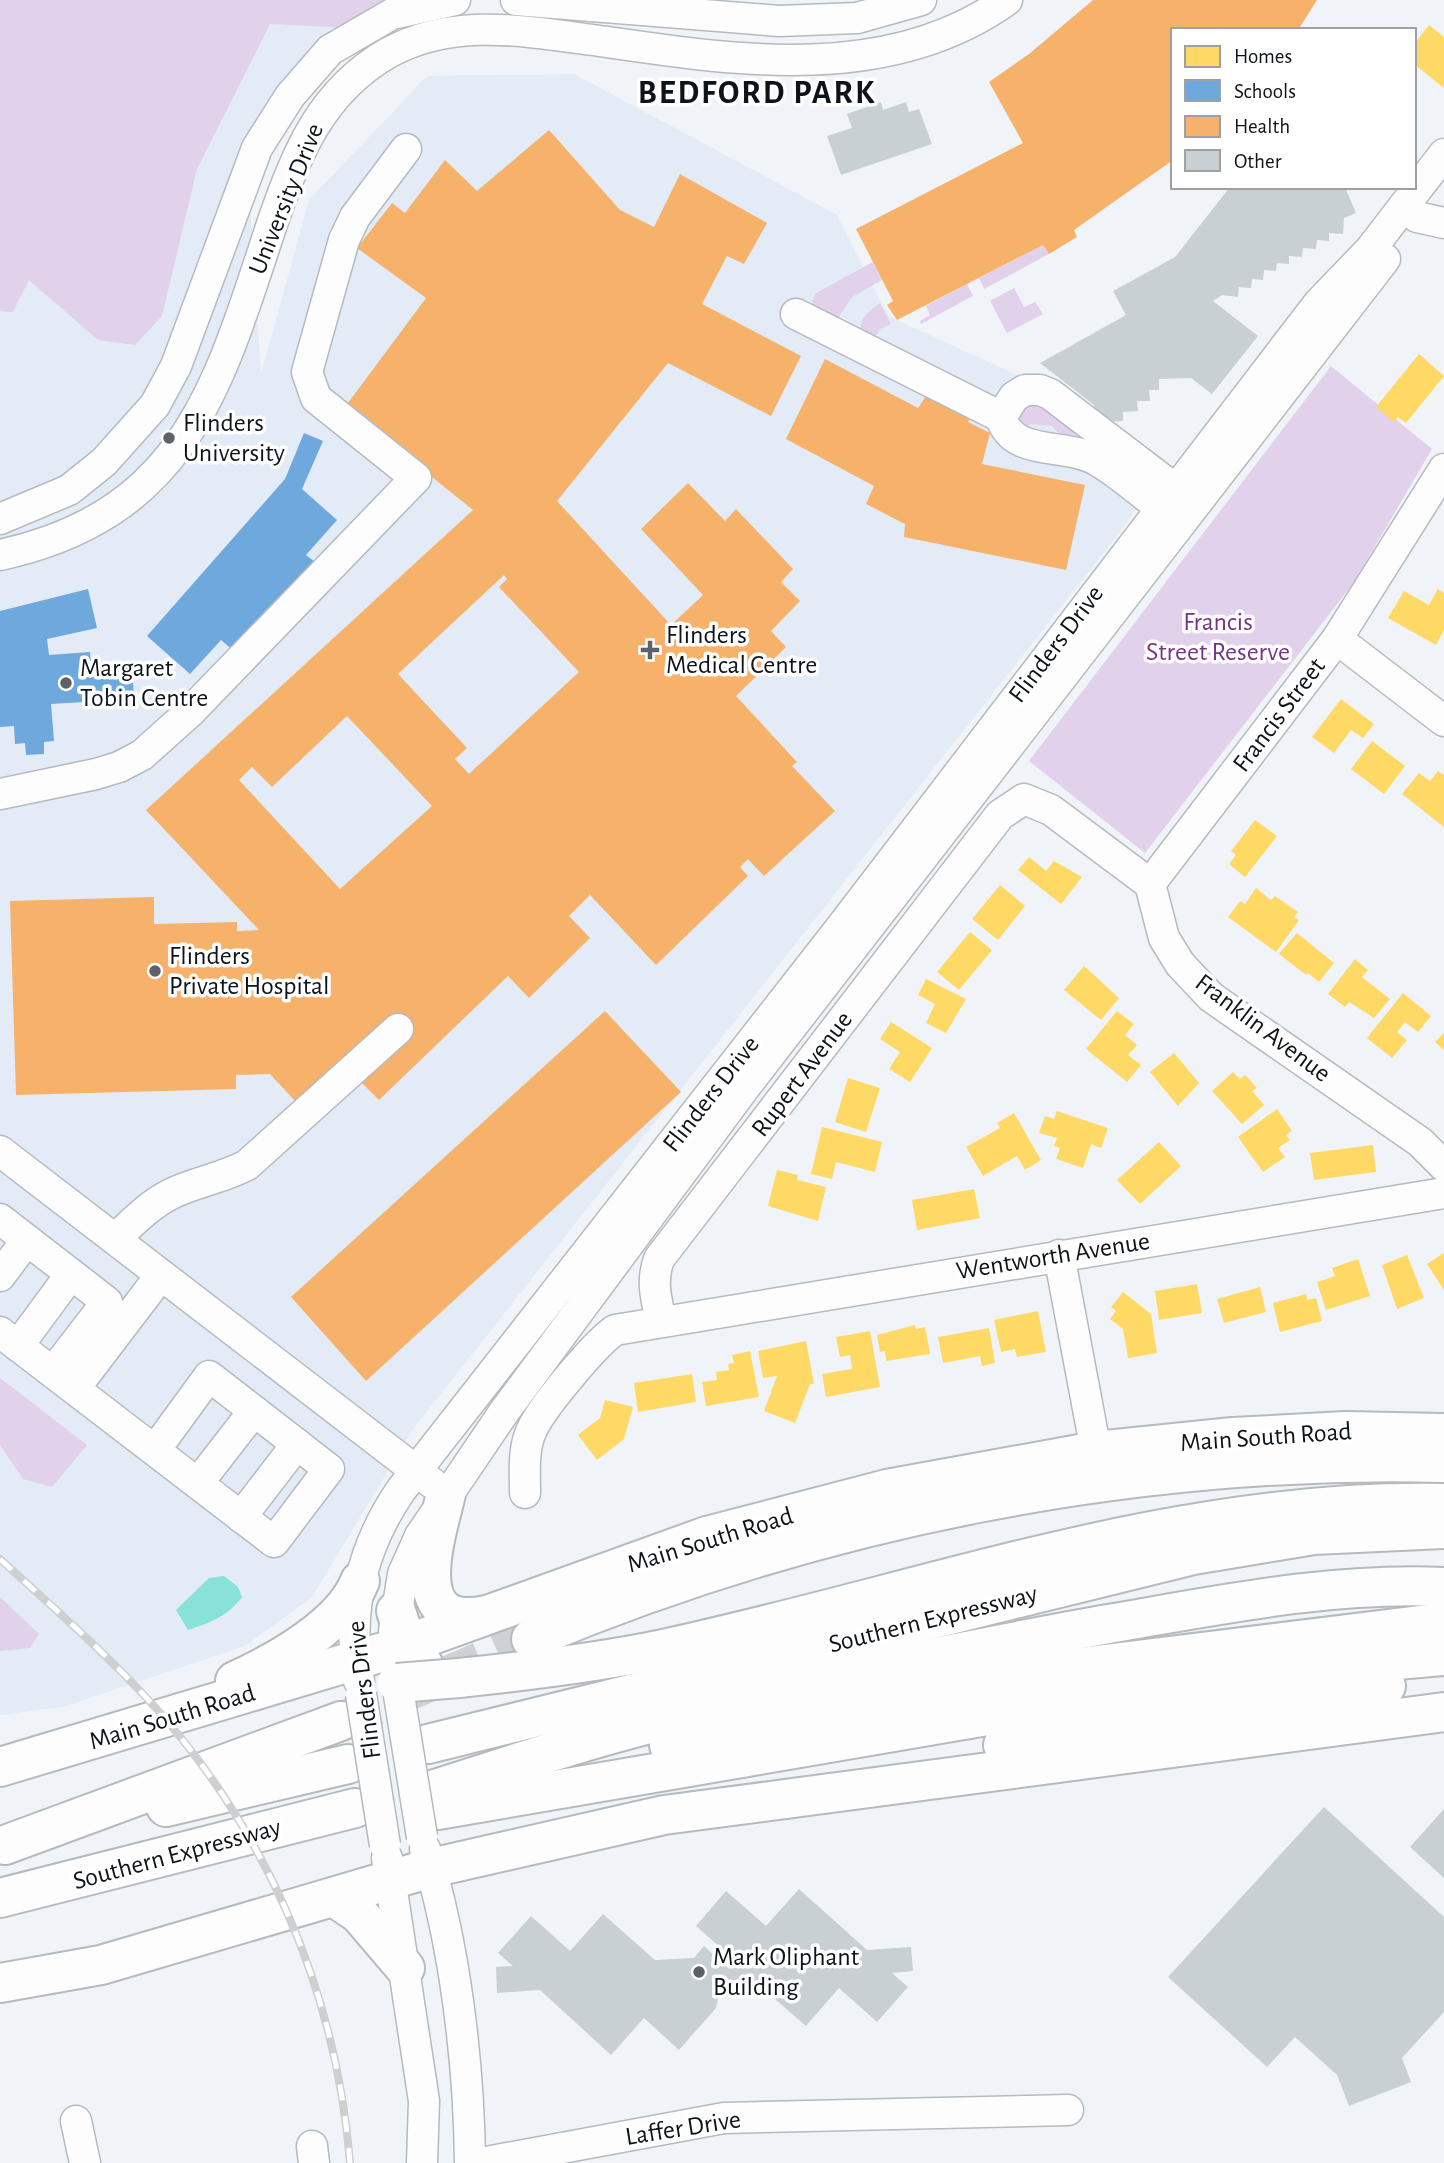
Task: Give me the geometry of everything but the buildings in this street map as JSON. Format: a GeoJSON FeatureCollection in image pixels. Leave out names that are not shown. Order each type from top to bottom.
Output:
{"type":"FeatureCollection","features":[{"type":"Feature","properties":{"kind":"highway","name":"Main South Road"},"geometry":{"type":"LineString","coordinates":[[0,1767],[389,1672],[486,1615],[707,1536],[887,1489],[1096,1451],[1345,1431],[1444,1433]]}},
{"type":"Feature","properties":{"kind":"highway"},"geometry":{"type":"LineString","coordinates":[[535,1655],[659,1590],[772,1554],[887,1523],[1005,1498],[1162,1475],[1282,1466],[1444,1463]]}},
{"type":"Feature","properties":{"kind":"highway"},"geometry":{"type":"LineString","coordinates":[[431,1482],[430,1587],[441,1605],[456,1616],[486,1615]]}},
{"type":"Feature","properties":{"kind":"highway"},"geometry":{"type":"LineString","coordinates":[[2,1846],[389,1672],[535,1655],[662,1649],[1175,1524],[1338,1504],[1444,1503]]}},
{"type":"Feature","properties":{"kind":"highway","name":"Southern Expressway"},"geometry":{"type":"LineString","coordinates":[[428,1744],[1192,1555],[1314,1535],[1444,1529]]}},
{"type":"Feature","properties":{"kind":"highway"},"geometry":{"type":"LineString","coordinates":[[82,1745],[236,1681],[270,1663],[338,1614],[354,1594],[360,1581]]}},
{"type":"Feature","properties":{"kind":"highway","name":"Southern Expressway"},"geometry":{"type":"LineString","coordinates":[[432,1826],[626,1730],[824,1681],[1031,1638],[1283,1593],[1376,1586],[1444,1587]]}},
{"type":"Feature","properties":{"kind":"highway"},"geometry":{"type":"LineString","coordinates":[[432,1826],[1048,1671],[1329,1634],[1444,1622]]}},
{"type":"Feature","properties":{"kind":"highway"},"geometry":{"type":"LineString","coordinates":[[0,1983],[101,1965],[334,1896],[372,1839],[1098,1697],[1329,1666],[1444,1656]]}},
{"type":"Feature","properties":{"kind":"highway"},"geometry":{"type":"LineString","coordinates":[[664,1815],[862,1771],[1152,1718],[1444,1678]]}},
{"type":"Feature","properties":{"kind":"highway"},"geometry":{"type":"LineString","coordinates":[[432,1826],[664,1815],[1426,1715]]}},
{"type":"Feature","properties":{"kind":"highway","name":"Southern Expressway"},"geometry":{"type":"LineString","coordinates":[[2,1846],[348,1765]]}},
{"type":"Feature","properties":{"kind":"highway","name":"Southern Expressway"},"geometry":{"type":"LineString","coordinates":[[0,1898],[221,1841],[372,1839]]}},
{"type":"Feature","properties":{"kind":"highway"},"geometry":{"type":"LineString","coordinates":[[334,1896],[359,1914],[405,1968]]}},
{"type":"Feature","properties":{"kind":"street","name":"University Drive"},"geometry":{"type":"LineString","coordinates":[[0,519],[69,490],[104,463],[155,405],[176,366],[257,148],[290,96],[330,50],[392,14],[455,0]]}},
{"type":"Feature","properties":{"kind":"street"},"geometry":{"type":"LineString","coordinates":[[516,0],[720,9],[779,21],[857,18],[921,0]]}},
{"type":"Feature","properties":{"kind":"street"},"geometry":{"type":"LineString","coordinates":[[753,0],[779,21]]}},
{"type":"Feature","properties":{"kind":"street","name":"University Drive"},"geometry":{"type":"LineString","coordinates":[[0,555],[69,536],[94,522],[128,501],[172,455],[211,391],[229,350],[279,203],[307,135],[322,109],[363,69],[391,52],[425,37],[485,28],[523,30],[675,52],[797,61],[881,52],[930,40],[965,27],[1007,0]]}},
{"type":"Feature","properties":{"kind":"street"},"geometry":{"type":"LineString","coordinates":[[720,9],[742,42],[768,50],[838,48],[881,52]]}},
{"type":"Feature","properties":{"kind":"street"},"geometry":{"type":"LineString","coordinates":[[675,52],[697,40],[720,9]]}},
{"type":"Feature","properties":{"kind":"street"},"geometry":{"type":"LineString","coordinates":[[0,794],[96,774],[119,767],[142,755],[190,712],[416,478],[316,398],[307,372],[344,240],[355,217],[406,149]]}},
{"type":"Feature","properties":{"kind":"street","name":"Flinders Drive"},"geometry":{"type":"LineString","coordinates":[[422,2163],[424,2101],[405,1968],[372,1839],[389,1672],[406,1565],[431,1482],[729,1074],[928,831],[1177,505],[1318,304],[1370,250],[1444,154]]}},
{"type":"Feature","properties":{"kind":"street","name":"Flinders Drive"},"geometry":{"type":"LineString","coordinates":[[1177,505],[1431,220],[1444,185]]}},
{"type":"Feature","properties":{"kind":"street"},"geometry":{"type":"LineString","coordinates":[[796,314],[1001,417]]}},
{"type":"Feature","properties":{"kind":"street"},"geometry":{"type":"LineString","coordinates":[[1025,390],[1040,390],[1177,505],[1095,459],[1015,440],[1003,428],[1001,417],[1014,397],[1025,390]]}},
{"type":"Feature","properties":{"kind":"street","name":"Francis Street"},"geometry":{"type":"LineString","coordinates":[[1150,884],[1336,639],[1444,469]]}},
{"type":"Feature","properties":{"kind":"street"},"geometry":{"type":"LineString","coordinates":[[1336,639],[1444,720]]}},
{"type":"Feature","properties":{"kind":"street","name":"Rupert Avenue"},"geometry":{"type":"LineString","coordinates":[[662,1321],[654,1293],[654,1274],[659,1259],[1000,815],[1024,799],[1043,805],[1150,884]]}},
{"type":"Feature","properties":{"kind":"street","name":"Franklin Avenue"},"geometry":{"type":"LineString","coordinates":[[1150,884],[1164,938],[1180,964],[1211,997],[1420,1142],[1444,1166]]}},
{"type":"Feature","properties":{"kind":"street"},"geometry":{"type":"LineString","coordinates":[[115,1239],[151,1206],[172,1194],[230,1174],[247,1164],[398,1029]]}},
{"type":"Feature","properties":{"kind":"street","name":"Flinders Drive"},"geometry":{"type":"LineString","coordinates":[[470,2163],[469,2118],[432,1826],[389,1672],[354,1611],[360,1581],[383,1518],[431,1482],[573,1320],[685,1168],[729,1074]]}},
{"type":"Feature","properties":{"kind":"street"},"geometry":{"type":"LineString","coordinates":[[0,1151],[431,1482]]}},
{"type":"Feature","properties":{"kind":"street"},"geometry":{"type":"LineString","coordinates":[[685,1168],[719,1182]]}},
{"type":"Feature","properties":{"kind":"street","name":"Wentworth Avenue"},"geometry":{"type":"LineString","coordinates":[[662,1321],[1444,1193]]}},
{"type":"Feature","properties":{"kind":"street"},"geometry":{"type":"LineString","coordinates":[[0,1219],[107,1302],[64,1380]]}},
{"type":"Feature","properties":{"kind":"street"},"geometry":{"type":"LineString","coordinates":[[0,1276],[27,1240]]}},
{"type":"Feature","properties":{"kind":"street"},"geometry":{"type":"LineString","coordinates":[[1059,1255],[1096,1451]]}},
{"type":"Feature","properties":{"kind":"street"},"geometry":{"type":"LineString","coordinates":[[71,1274],[9,1339],[274,1542],[329,1469],[209,1376],[155,1450]]}},
{"type":"Feature","properties":{"kind":"street"},"geometry":{"type":"LineString","coordinates":[[64,1380],[161,1275]]}},
{"type":"Feature","properties":{"kind":"street"},"geometry":{"type":"LineString","coordinates":[[573,1320],[615,1330],[662,1321]]}},
{"type":"Feature","properties":{"kind":"street"},"geometry":{"type":"LineString","coordinates":[[525,1493],[526,1454],[533,1426],[596,1346],[615,1330]]}},
{"type":"Feature","properties":{"kind":"street"},"geometry":{"type":"LineString","coordinates":[[198,1483],[254,1411]]}},
{"type":"Feature","properties":{"kind":"street"},"geometry":{"type":"LineString","coordinates":[[242,1517],[297,1444]]}},
{"type":"Feature","properties":{"kind":"street","name":"Laffer Drive"},"geometry":{"type":"LineString","coordinates":[[481,2163],[724,2118],[1068,2110]]}},
{"type":"Feature","properties":{"kind":"street"},"geometry":{"type":"LineString","coordinates":[[76,2121],[85,2163]]}},
{"type":"Feature","properties":{"kind":"shaded area","name":"Flinders Medical Centre"},"geometry":{"type":"Polygon","coordinates":[[[0,0],[370,0],[246,145],[261,374],[309,200],[427,76],[574,74],[837,215],[888,316],[1017,375],[1157,479],[1120,532],[414,1428],[312,1597],[245,1646],[63,1707],[0,1715],[0,0]]]}},
{"type":"Feature","properties":{"kind":"shaded area"},"geometry":{"type":"Polygon","coordinates":[[[224,1576],[238,1587],[242,1597],[218,1618],[188,1630],[176,1610],[209,1578],[224,1576]]]}},
{"type":"Feature","properties":{"kind":"green space"},"geometry":{"type":"Polygon","coordinates":[[[0,0],[455,0],[367,29],[270,24],[197,169],[162,316],[135,345],[98,340],[29,280],[13,312],[0,311],[0,0]]]}},
{"type":"Feature","properties":{"kind":"green space"},"geometry":{"type":"Polygon","coordinates":[[[1043,245],[1049,254],[984,289],[979,278],[1043,245]]]}},
{"type":"Feature","properties":{"kind":"green space"},"geometry":{"type":"Polygon","coordinates":[[[873,262],[882,280],[852,297],[836,321],[813,308],[812,301],[816,293],[873,262]]]}},
{"type":"Feature","properties":{"kind":"green space"},"geometry":{"type":"Polygon","coordinates":[[[967,284],[973,296],[921,324],[920,321],[930,315],[926,306],[967,284]]]}},
{"type":"Feature","properties":{"kind":"green space"},"geometry":{"type":"Polygon","coordinates":[[[1014,288],[1024,307],[1035,302],[1043,314],[1007,333],[990,301],[1014,288]]]}},
{"type":"Feature","properties":{"kind":"green space"},"geometry":{"type":"Polygon","coordinates":[[[880,303],[891,324],[880,329],[873,341],[861,334],[861,324],[868,312],[880,303]]]}},
{"type":"Feature","properties":{"kind":"green space","name":"Francis Street Reserve"},"geometry":{"type":"Polygon","coordinates":[[[1331,366],[1432,449],[1354,582],[1145,853],[1029,761],[1331,366]]]}},
{"type":"Feature","properties":{"kind":"green space"},"geometry":{"type":"Polygon","coordinates":[[[1034,399],[1078,431],[1076,442],[1062,437],[1052,426],[1030,424],[1019,437],[1009,416],[1034,399]]]}},
{"type":"Feature","properties":{"kind":"green space"},"geometry":{"type":"Polygon","coordinates":[[[0,1378],[87,1445],[52,1487],[23,1479],[0,1445],[0,1378]]]}},
{"type":"Feature","properties":{"kind":"green space"},"geometry":{"type":"Polygon","coordinates":[[[0,1597],[39,1634],[30,1648],[0,1651],[0,1597]]]}},
{"type":"Feature","properties":{"kind":"tunnel"},"geometry":{"type":"LineString","coordinates":[[341,1721],[531,1639]]}},
{"type":"Feature","properties":{"kind":"railway"},"geometry":{"type":"LineString","coordinates":[[0,1559],[142,1693],[185,1743],[224,1796],[257,1852],[286,1910],[310,1971],[329,2033],[342,2098],[350,2163]]}},
{"type":"Feature","properties":{"kind":"place","name":"Flinders University"},"geometry":{"type":"Point","coordinates":[169,438]}},
{"type":"Feature","properties":{"kind":"place","name":"Flinders Medical Centre"},"geometry":{"type":"Point","coordinates":[650,650]}},
{"type":"Feature","properties":{"kind":"place","name":"Margaret Tobin Centre"},"geometry":{"type":"Point","coordinates":[66,683]}},
{"type":"Feature","properties":{"kind":"place","name":"Flinders Private Hospital"},"geometry":{"type":"Point","coordinates":[155,971]}},
{"type":"Feature","properties":{"kind":"place","name":"Mark Oliphant Building"},"geometry":{"type":"Point","coordinates":[699,1972]}},
{"type":"Feature","properties":{"kind":"district","name":"BEDFORD PARK"},"geometry":{"type":"Point","coordinates":[757,93]}}]}
